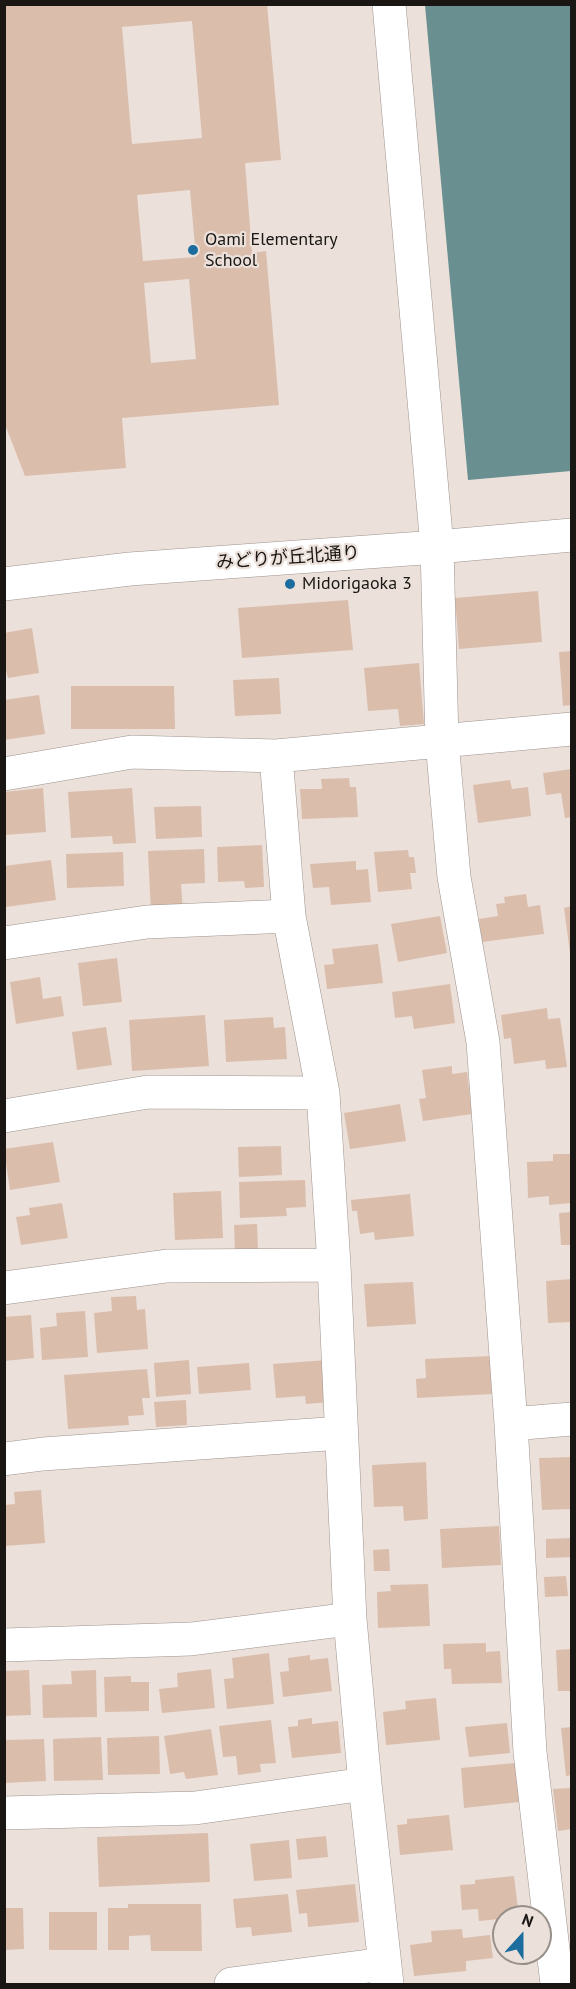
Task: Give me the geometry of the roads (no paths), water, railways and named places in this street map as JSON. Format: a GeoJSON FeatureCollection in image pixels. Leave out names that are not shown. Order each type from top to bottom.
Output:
{"type":"FeatureCollection","features":[{"type":"Feature","properties":{"kind":"street"},"geometry":{"type":"LineString","coordinates":[[389,4],[437,548],[442,741],[454,877],[483,1042],[511,1424],[530,1752],[557,1984]]}},
{"type":"Feature","properties":{"kind":"street","name":"みどりが丘北通り"},"geometry":{"type":"LineString","coordinates":[[4,584],[130,569],[437,548],[572,535]]}},
{"type":"Feature","properties":{"kind":"street"},"geometry":{"type":"LineString","coordinates":[[4,774],[132,752],[276,756],[572,729]]}},
{"type":"Feature","properties":{"kind":"street"},"geometry":{"type":"LineString","coordinates":[[231,1984],[385,1974],[350,1619],[334,1265],[323,1093],[289,916],[276,756]]}},
{"type":"Feature","properties":{"kind":"street"},"geometry":{"type":"LineString","coordinates":[[4,943],[147,922],[289,916]]}},
{"type":"Feature","properties":{"kind":"street"},"geometry":{"type":"LineString","coordinates":[[4,1116],[148,1092],[323,1093]]}},
{"type":"Feature","properties":{"kind":"street"},"geometry":{"type":"LineString","coordinates":[[4,1288],[167,1266],[334,1265]]}},
{"type":"Feature","properties":{"kind":"street"},"geometry":{"type":"LineString","coordinates":[[511,1424],[572,1419]]}},
{"type":"Feature","properties":{"kind":"street"},"geometry":{"type":"LineString","coordinates":[[4,1459],[43,1454],[341,1432]]}},
{"type":"Feature","properties":{"kind":"street"},"geometry":{"type":"LineString","coordinates":[[4,1645],[191,1639],[350,1619]]}},
{"type":"Feature","properties":{"kind":"street"},"geometry":{"type":"LineString","coordinates":[[4,1813],[195,1808],[365,1784]]}},
{"type":"Feature","properties":{"kind":"water"},"geometry":{"type":"Polygon","coordinates":[[[425,5],[571,5],[571,471],[468,480],[425,5]]]}},
{"type":"Feature","properties":{"kind":"place","name":"Oami Elementary School"},"geometry":{"type":"Point","coordinates":[193,250]}},
{"type":"Feature","properties":{"kind":"place","name":"Midorigaoka 3"},"geometry":{"type":"Point","coordinates":[290,584]}}]}
